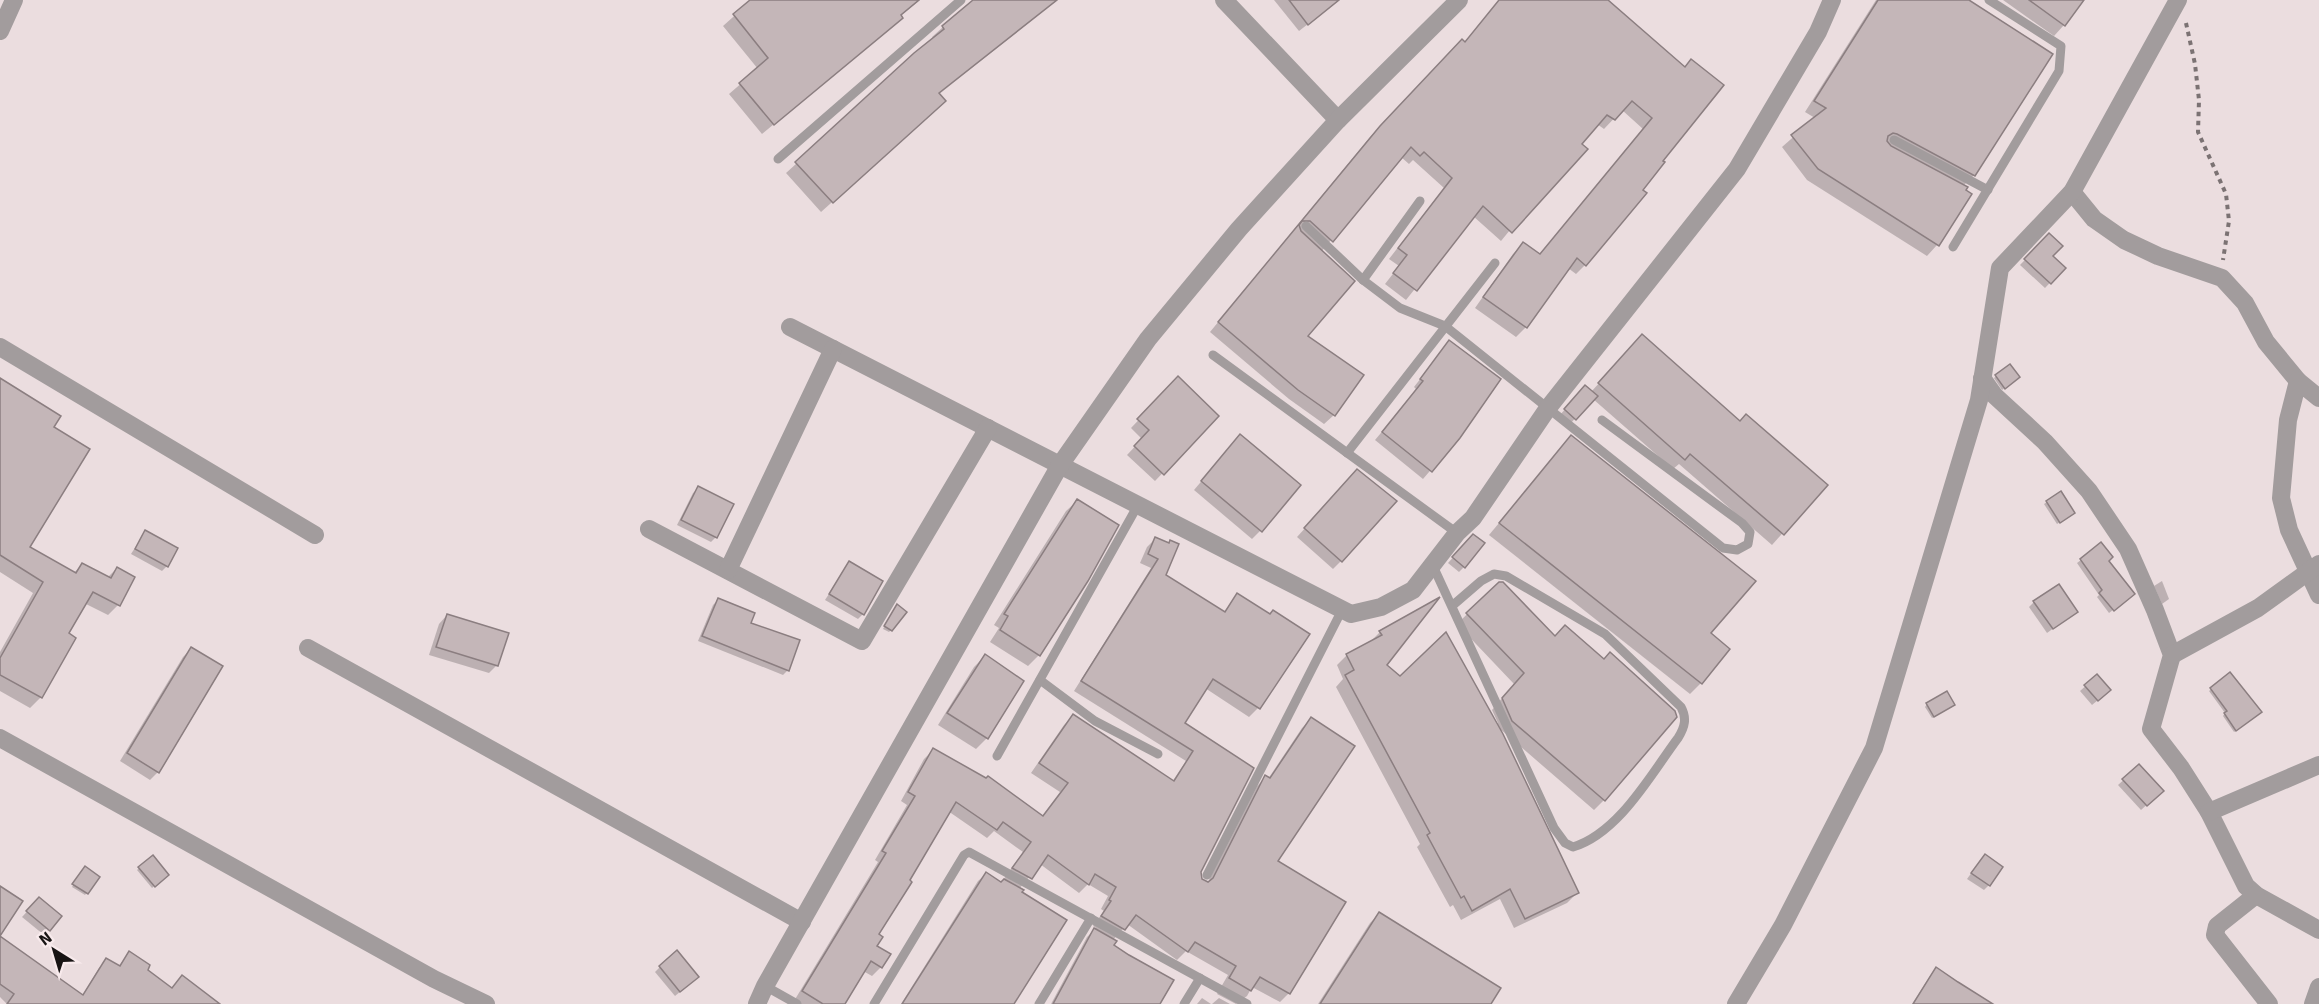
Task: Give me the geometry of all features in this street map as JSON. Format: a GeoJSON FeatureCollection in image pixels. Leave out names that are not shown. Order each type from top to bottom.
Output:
{"type":"FeatureCollection","features":[{"type":"Feature","properties":{"kind":"street"},"geometry":{"type":"LineString","coordinates":[[0,31],[14,0]]}},
{"type":"Feature","properties":{"kind":"street"},"geometry":{"type":"LineString","coordinates":[[1224,0],[1338,120]]}},
{"type":"Feature","properties":{"kind":"street"},"geometry":{"type":"LineString","coordinates":[[757,1004],[765,986],[1060,465],[1148,339],[1239,228],[1338,120],[1459,0]]}},
{"type":"Feature","properties":{"kind":"street"},"geometry":{"type":"LineString","coordinates":[[790,327],[1342,610],[1351,614],[1381,606],[1413,590],[1457,533],[1473,518],[1548,408],[1737,170],[1818,32],[1832,0]]}},
{"type":"Feature","properties":{"kind":"street"},"geometry":{"type":"LineString","coordinates":[[1736,1004],[1783,925],[1874,748],[1979,400],[2000,268],[2072,192],[2177,2]]}},
{"type":"Feature","properties":{"kind":"street"},"geometry":{"type":"LineString","coordinates":[[2072,192],[2094,219],[2124,240],[2158,256],[2222,278],[2245,303],[2266,342],[2298,381],[2319,398]]}},
{"type":"Feature","properties":{"kind":"street"},"geometry":{"type":"LineString","coordinates":[[0,348],[315,535]]}},
{"type":"Feature","properties":{"kind":"street"},"geometry":{"type":"LineString","coordinates":[[728,570],[833,349]]}},
{"type":"Feature","properties":{"kind":"street"},"geometry":{"type":"LineString","coordinates":[[1982,378],[1994,395],[2045,442],[2089,492],[2128,549],[2172,655],[2151,729],[2181,768],[2209,812],[2246,886],[2256,895],[2319,930]]}},
{"type":"Feature","properties":{"kind":"street"},"geometry":{"type":"LineString","coordinates":[[2298,381],[2289,420],[2280,498],[2289,530],[2313,567],[2319,595]]}},
{"type":"Feature","properties":{"kind":"street"},"geometry":{"type":"LineString","coordinates":[[650,530],[862,641],[988,428]]}},
{"type":"Feature","properties":{"kind":"street"},"geometry":{"type":"LineString","coordinates":[[2172,655],[2258,608],[2313,567]]}},
{"type":"Feature","properties":{"kind":"street"},"geometry":{"type":"LineString","coordinates":[[308,648],[802,922]]}},
{"type":"Feature","properties":{"kind":"street"},"geometry":{"type":"LineString","coordinates":[[0,738],[434,979],[486,1004]]}},
{"type":"Feature","properties":{"kind":"street"},"geometry":{"type":"LineString","coordinates":[[2209,812],[2319,765]]}},
{"type":"Feature","properties":{"kind":"street"},"geometry":{"type":"LineString","coordinates":[[2256,895],[2217,926],[2215,935],[2269,1004]]}},
{"type":"Feature","properties":{"kind":"street"},"geometry":{"type":"LineString","coordinates":[[2313,1004],[2319,987]]}},
{"type":"Feature","properties":{"kind":"lane"},"geometry":{"type":"LineString","coordinates":[[778,159],[961,0]]}},
{"type":"Feature","properties":{"kind":"lane"},"geometry":{"type":"LineString","coordinates":[[1953,247],[2059,71],[2061,58],[2061,46],[1989,0]]}},
{"type":"Feature","properties":{"kind":"lane"},"geometry":{"type":"LineString","coordinates":[[1894,140],[1988,190]]}},
{"type":"Feature","properties":{"kind":"lane"},"geometry":{"type":"LineString","coordinates":[[1363,280],[1420,201]]}},
{"type":"Feature","properties":{"kind":"lane"},"geometry":{"type":"LineString","coordinates":[[1306,226],[1363,280],[1400,308],[1445,326],[1723,548],[1737,550],[1748,544],[1750,532],[1742,523],[1602,420]]}},
{"type":"Feature","properties":{"kind":"lane"},"geometry":{"type":"LineString","coordinates":[[1347,453],[1495,262]]}},
{"type":"Feature","properties":{"kind":"lane"},"geometry":{"type":"LineString","coordinates":[[1213,355],[1457,533]]}},
{"type":"Feature","properties":{"kind":"lane"},"geometry":{"type":"LineString","coordinates":[[997,756],[1138,505]]}},
{"type":"Feature","properties":{"kind":"lane"},"geometry":{"type":"LineString","coordinates":[[1433,566],[1554,828],[1565,843],[1573,847],[1597,837],[1620,815],[1678,738],[1685,721],[1681,707],[1605,634],[1506,576],[1494,574],[1481,581],[1452,606]]}},
{"type":"Feature","properties":{"kind":"lane"},"geometry":{"type":"LineString","coordinates":[[1207,875],[1342,610]]}},
{"type":"Feature","properties":{"kind":"lane"},"geometry":{"type":"LineString","coordinates":[[1040,680],[1095,721],[1158,754]]}},
{"type":"Feature","properties":{"kind":"lane"},"geometry":{"type":"LineString","coordinates":[[874,1004],[964,855],[969,852],[1247,1004]]}},
{"type":"Feature","properties":{"kind":"lane"},"geometry":{"type":"LineString","coordinates":[[1039,1004],[1091,918]]}},
{"type":"Feature","properties":{"kind":"lane"},"geometry":{"type":"LineString","coordinates":[[1184,1004],[1200,978]]}},
{"type":"Feature","properties":{"kind":"lane"},"geometry":{"type":"LineString","coordinates":[[765,986],[797,1004]]}},
{"type":"Feature","properties":{"kind":"path"},"geometry":{"type":"LineString","coordinates":[[2177,2],[2187,25],[2194,64],[2199,100],[2198,132],[2226,194],[2229,221],[2223,250],[2222,278]]}},
{"type":"Feature","properties":{"kind":"building"},"geometry":{"type":"Polygon","coordinates":[[[750,0],[919,0],[901,15],[903,18],[774,125],[739,83],[768,58],[733,14],[750,0]]]}},
{"type":"Feature","properties":{"kind":"building"},"geometry":{"type":"Polygon","coordinates":[[[973,0],[1057,0],[939,93],[946,101],[833,203],[795,162],[914,53],[944,29],[942,26],[973,0]]]}},
{"type":"Feature","properties":{"kind":"building"},"geometry":{"type":"Polygon","coordinates":[[[1289,0],[1339,0],[1308,25],[1289,0]]]}},
{"type":"Feature","properties":{"kind":"building"},"geometry":{"type":"Polygon","coordinates":[[[1499,0],[1608,0],[1685,67],[1691,59],[1724,85],[1663,161],[1665,162],[1643,190],[1647,193],[1586,266],[1577,258],[1527,328],[1483,297],[1523,242],[1540,254],[1652,118],[1632,101],[1615,120],[1607,115],[1582,144],[1588,149],[1512,233],[1483,206],[1417,291],[1393,273],[1407,255],[1398,248],[1452,178],[1424,152],[1420,156],[1411,147],[1333,242],[1310,221],[1302,221],[1299,225],[1301,231],[1355,281],[1308,336],[1364,375],[1335,416],[1298,390],[1218,322],[1380,126],[1462,39],[1465,42],[1499,0]]]}},
{"type":"Feature","properties":{"kind":"building"},"geometry":{"type":"Polygon","coordinates":[[[1878,0],[1969,0],[2053,54],[1975,176],[1897,134],[1893,133],[1888,136],[1887,141],[1891,146],[1968,187],[1966,190],[1972,194],[1939,246],[1818,169],[1791,135],[1826,108],[1814,101],[1878,0]]]}},
{"type":"Feature","properties":{"kind":"building"},"geometry":{"type":"Polygon","coordinates":[[[2029,0],[2084,0],[2065,26],[2029,0]]]}},
{"type":"Feature","properties":{"kind":"building"},"geometry":{"type":"Polygon","coordinates":[[[2049,233],[2063,246],[2053,256],[2066,268],[2051,284],[2024,259],[2049,233]]]}},
{"type":"Feature","properties":{"kind":"building"},"geometry":{"type":"Polygon","coordinates":[[[1642,334],[1740,421],[1746,414],[1828,485],[1784,535],[1690,454],[1685,460],[1598,383],[1642,334]]]}},
{"type":"Feature","properties":{"kind":"building"},"geometry":{"type":"Polygon","coordinates":[[[1449,340],[1501,379],[1460,438],[1432,472],[1382,432],[1423,381],[1420,379],[1449,340]]]}},
{"type":"Feature","properties":{"kind":"building"},"geometry":{"type":"Polygon","coordinates":[[[2010,364],[2020,377],[2005,389],[1995,375],[2010,364]]]}},
{"type":"Feature","properties":{"kind":"building"},"geometry":{"type":"Polygon","coordinates":[[[1178,376],[1219,416],[1164,475],[1134,446],[1149,430],[1137,419],[1178,376]]]}},
{"type":"Feature","properties":{"kind":"building"},"geometry":{"type":"Polygon","coordinates":[[[0,378],[61,416],[54,427],[90,449],[30,547],[76,573],[82,563],[111,578],[117,567],[135,577],[120,606],[93,592],[69,633],[76,638],[42,698],[0,675],[0,658],[43,582],[0,555],[0,378]]]}},
{"type":"Feature","properties":{"kind":"building"},"geometry":{"type":"Polygon","coordinates":[[[1585,385],[1598,396],[1576,420],[1564,409],[1585,385]]]}},
{"type":"Feature","properties":{"kind":"building"},"geometry":{"type":"Polygon","coordinates":[[[1240,434],[1301,485],[1262,532],[1201,481],[1240,434]]]}},
{"type":"Feature","properties":{"kind":"building"},"geometry":{"type":"Polygon","coordinates":[[[1571,435],[1756,581],[1711,633],[1730,649],[1702,684],[1499,523],[1571,435]]]}},
{"type":"Feature","properties":{"kind":"building"},"geometry":{"type":"Polygon","coordinates":[[[1357,469],[1397,501],[1342,562],[1304,528],[1357,469]]]}},
{"type":"Feature","properties":{"kind":"building"},"geometry":{"type":"Polygon","coordinates":[[[698,486],[734,504],[717,538],[681,520],[698,486]]]}},
{"type":"Feature","properties":{"kind":"building"},"geometry":{"type":"Polygon","coordinates":[[[2061,491],[2075,513],[2060,523],[2046,501],[2061,491]]]}},
{"type":"Feature","properties":{"kind":"building"},"geometry":{"type":"Polygon","coordinates":[[[1077,499],[1119,525],[1088,581],[1040,656],[1000,630],[1008,616],[1004,614],[1077,499]]]}},
{"type":"Feature","properties":{"kind":"building"},"geometry":{"type":"Polygon","coordinates":[[[145,530],[178,548],[168,567],[135,549],[145,530]]]}},
{"type":"Feature","properties":{"kind":"building"},"geometry":{"type":"Polygon","coordinates":[[[1473,534],[1485,543],[1465,568],[1452,557],[1473,534]]]}},
{"type":"Feature","properties":{"kind":"building"},"geometry":{"type":"Polygon","coordinates":[[[1155,537],[1169,543],[1170,540],[1179,544],[1166,575],[1225,612],[1237,593],[1270,614],[1273,610],[1310,634],[1260,709],[1213,679],[1185,723],[1254,768],[1201,872],[1202,879],[1208,882],[1213,878],[1265,775],[1270,778],[1311,717],[1355,746],[1278,861],[1346,902],[1290,994],[1260,977],[1251,991],[1229,978],[1236,966],[1195,942],[1188,952],[1136,915],[1125,930],[1101,916],[1111,901],[1109,900],[1116,887],[1095,874],[1089,885],[1048,855],[1032,879],[1012,868],[1031,842],[1003,822],[997,830],[956,802],[910,880],[912,882],[879,934],[883,937],[877,946],[891,954],[882,968],[871,961],[845,1004],[823,1004],[802,991],[886,853],[882,851],[915,796],[908,792],[933,748],[986,778],[988,776],[1043,816],[1068,783],[1039,763],[1073,714],[1174,781],[1193,751],[1081,681],[1158,559],[1148,554],[1155,537]]]}},
{"type":"Feature","properties":{"kind":"building"},"geometry":{"type":"Polygon","coordinates":[[[2101,542],[2113,557],[2109,561],[2135,594],[2114,611],[2099,593],[2102,590],[2080,559],[2101,542]]]}},
{"type":"Feature","properties":{"kind":"building"},"geometry":{"type":"Polygon","coordinates":[[[849,561],[883,581],[864,615],[829,594],[849,561]]]}},
{"type":"Feature","properties":{"kind":"building"},"geometry":{"type":"Polygon","coordinates":[[[1499,582],[1503,582],[1555,636],[1565,625],[1604,659],[1610,652],[1675,711],[1677,717],[1605,801],[1512,721],[1502,698],[1524,673],[1466,613],[1499,582]]]}},
{"type":"Feature","properties":{"kind":"building"},"geometry":{"type":"Polygon","coordinates":[[[2059,584],[2078,612],[2053,629],[2033,601],[2059,584]]]}},
{"type":"Feature","properties":{"kind":"building"},"geometry":{"type":"Polygon","coordinates":[[[1440,597],[1387,665],[1400,676],[1446,632],[1503,734],[1579,893],[1525,919],[1510,889],[1472,911],[1464,896],[1461,898],[1427,835],[1430,833],[1345,675],[1354,670],[1346,654],[1382,635],[1379,631],[1440,597]]]}},
{"type":"Feature","properties":{"kind":"building"},"geometry":{"type":"Polygon","coordinates":[[[718,598],[755,613],[751,623],[800,640],[789,671],[702,636],[718,598]]]}},
{"type":"Feature","properties":{"kind":"building"},"geometry":{"type":"Polygon","coordinates":[[[897,604],[907,612],[892,631],[884,626],[897,604]]]}},
{"type":"Feature","properties":{"kind":"building"},"geometry":{"type":"Polygon","coordinates":[[[447,614],[509,633],[498,666],[436,647],[447,614]]]}},
{"type":"Feature","properties":{"kind":"building"},"geometry":{"type":"Polygon","coordinates":[[[191,647],[223,666],[159,773],[127,753],[191,647]]]}},
{"type":"Feature","properties":{"kind":"building"},"geometry":{"type":"Polygon","coordinates":[[[985,654],[1024,681],[988,739],[947,713],[985,654]]]}},
{"type":"Feature","properties":{"kind":"building"},"geometry":{"type":"Polygon","coordinates":[[[2230,672],[2262,712],[2236,731],[2224,713],[2227,711],[2210,688],[2230,672]]]}},
{"type":"Feature","properties":{"kind":"building"},"geometry":{"type":"Polygon","coordinates":[[[2097,674],[2111,690],[2098,701],[2084,685],[2097,674]]]}},
{"type":"Feature","properties":{"kind":"building"},"geometry":{"type":"Polygon","coordinates":[[[1947,691],[1955,705],[1934,717],[1926,703],[1947,691]]]}},
{"type":"Feature","properties":{"kind":"building"},"geometry":{"type":"Polygon","coordinates":[[[2139,764],[2164,791],[2147,806],[2122,779],[2139,764]]]}},
{"type":"Feature","properties":{"kind":"building"},"geometry":{"type":"Polygon","coordinates":[[[1985,854],[2003,867],[1990,886],[1971,873],[1985,854]]]}},
{"type":"Feature","properties":{"kind":"building"},"geometry":{"type":"Polygon","coordinates":[[[153,855],[169,875],[155,887],[138,867],[153,855]]]}},
{"type":"Feature","properties":{"kind":"building"},"geometry":{"type":"Polygon","coordinates":[[[85,866],[100,877],[88,894],[72,884],[85,866]]]}},
{"type":"Feature","properties":{"kind":"building"},"geometry":{"type":"Polygon","coordinates":[[[986,872],[1001,882],[1004,879],[1024,890],[1022,892],[1067,920],[1014,1004],[902,1004],[986,872]]]}},
{"type":"Feature","properties":{"kind":"building"},"geometry":{"type":"Polygon","coordinates":[[[0,886],[23,901],[0,936],[0,886]]]}},
{"type":"Feature","properties":{"kind":"building"},"geometry":{"type":"Polygon","coordinates":[[[39,897],[62,916],[50,931],[26,911],[39,897]]]}},
{"type":"Feature","properties":{"kind":"building"},"geometry":{"type":"Polygon","coordinates":[[[1379,912],[1501,988],[1491,1004],[1320,1004],[1379,912]]]}},
{"type":"Feature","properties":{"kind":"building"},"geometry":{"type":"Polygon","coordinates":[[[1094,928],[1117,941],[1114,945],[1129,955],[1174,980],[1160,1004],[1053,1004],[1094,928]]]}},
{"type":"Feature","properties":{"kind":"building"},"geometry":{"type":"Polygon","coordinates":[[[0,936],[83,995],[106,958],[120,966],[129,951],[150,965],[148,970],[172,988],[182,975],[220,1004],[7,1004],[14,994],[0,984],[0,936]]]}},
{"type":"Feature","properties":{"kind":"building"},"geometry":{"type":"Polygon","coordinates":[[[677,950],[699,977],[680,992],[659,966],[677,950]]]}},
{"type":"Feature","properties":{"kind":"building"},"geometry":{"type":"Polygon","coordinates":[[[1936,967],[1958,982],[1993,1004],[1913,1004],[1936,967]]]}}]}
